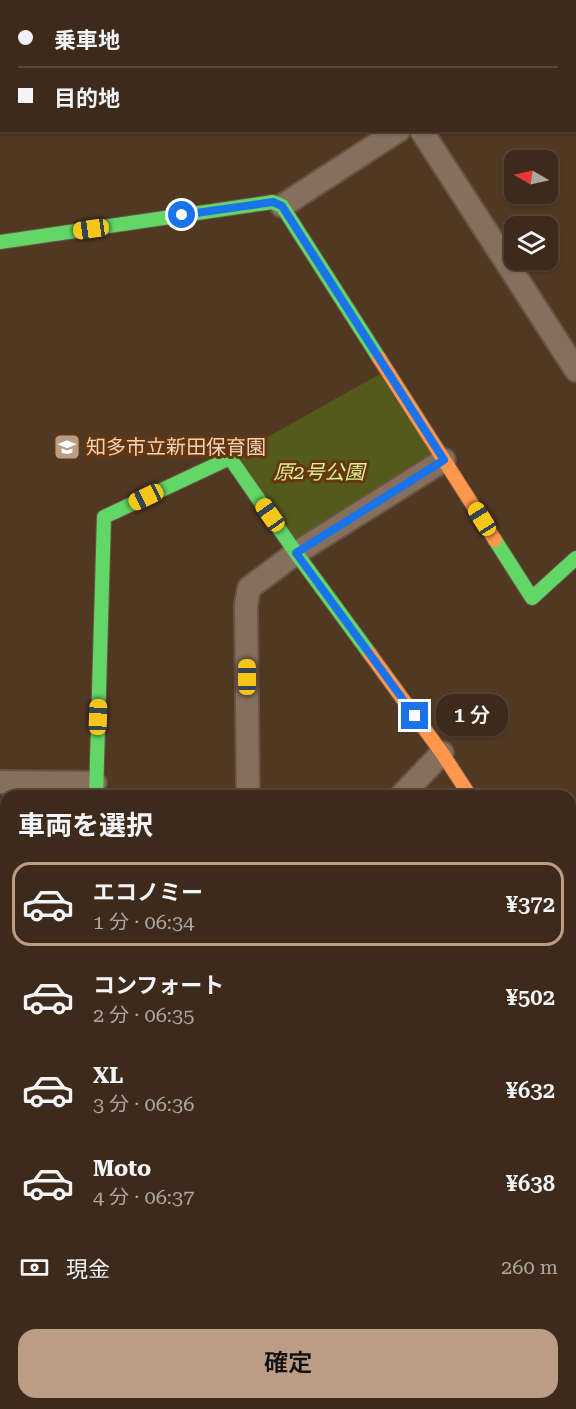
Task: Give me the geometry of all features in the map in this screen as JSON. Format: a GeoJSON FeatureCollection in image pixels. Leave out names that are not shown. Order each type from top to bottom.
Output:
{"type":"FeatureCollection","features":[{"type":"Feature","properties":{"kind":"street"},"geometry":{"type":"LineString","coordinates":[[282,206],[396,132]]}},
{"type":"Feature","properties":{"kind":"street"},"geometry":{"type":"LineString","coordinates":[[422,132],[576,370]]}},
{"type":"Feature","properties":{"kind":"street"},"geometry":{"type":"LineString","coordinates":[[0,242],[273,202],[282,206],[532,598],[576,558]]}},
{"type":"Feature","properties":{"kind":"street"},"geometry":{"type":"LineString","coordinates":[[0,782],[96,790],[104,517],[230,458],[466,790]]}},
{"type":"Feature","properties":{"kind":"street"},"geometry":{"type":"LineString","coordinates":[[248,790],[246,605],[249,588],[296,553],[444,460]]}},
{"type":"Feature","properties":{"kind":"street"},"geometry":{"type":"LineString","coordinates":[[407,790],[441,753]]}},
{"type":"Feature","properties":{"kind":"green space","name":"原2号公園"},"geometry":{"type":"Polygon","coordinates":[[[387,370],[444,460],[296,553],[230,458],[387,370]]]}},
{"type":"Feature","properties":{"kind":"traffic: fast"},"geometry":{"type":"LineString","coordinates":[[0,242],[273,202],[282,206],[379,358]]}},
{"type":"Feature","properties":{"kind":"traffic: fast"},"geometry":{"type":"LineString","coordinates":[[96,790],[104,517],[230,458],[370,654]]}},
{"type":"Feature","properties":{"kind":"traffic: fast"},"geometry":{"type":"LineString","coordinates":[[495,540],[532,598],[576,558]]}},
{"type":"Feature","properties":{"kind":"traffic: slow"},"geometry":{"type":"LineString","coordinates":[[379,358],[495,540]]}},
{"type":"Feature","properties":{"kind":"traffic: slow"},"geometry":{"type":"LineString","coordinates":[[370,654],[466,790]]}},
{"type":"Feature","properties":{"kind":"place","name":"知多市立新田保育園"},"geometry":{"type":"Point","coordinates":[67,447]}},
{"type":"Feature","properties":{"kind":"route"},"geometry":{"type":"LineString","coordinates":[[182,215],[273,202],[282,206],[444,460],[296,553],[415,716]]}}]}
